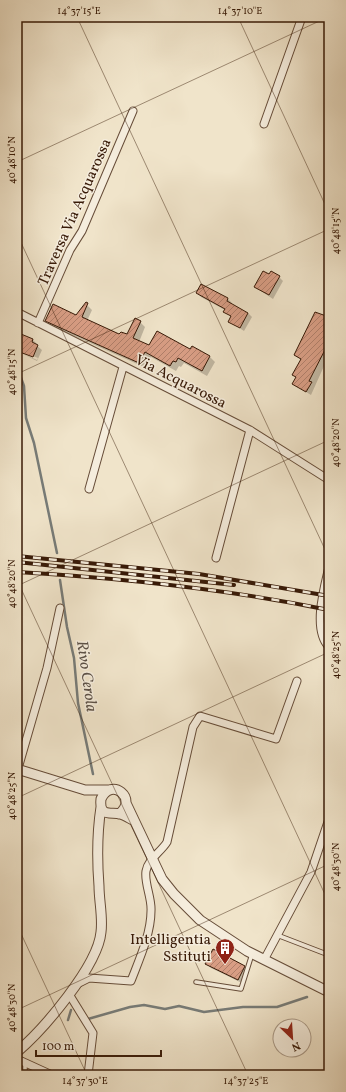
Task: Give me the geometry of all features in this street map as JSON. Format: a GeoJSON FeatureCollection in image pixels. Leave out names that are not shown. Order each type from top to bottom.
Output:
{"type":"FeatureCollection","features":[{"type":"Feature","properties":{"kind":"street"},"geometry":{"type":"LineString","coordinates":[[264,124],[302,17]]}},
{"type":"Feature","properties":{"kind":"street","name":"Traversa Via Acquarossa"},"geometry":{"type":"LineString","coordinates":[[38,323],[70,250],[82,231],[133,111]]}},
{"type":"Feature","properties":{"kind":"street","name":"Via Acquarossa"},"geometry":{"type":"LineString","coordinates":[[17,312],[250,430],[329,480]]}},
{"type":"Feature","properties":{"kind":"street"},"geometry":{"type":"LineString","coordinates":[[88,489],[123,367]]}},
{"type":"Feature","properties":{"kind":"street"},"geometry":{"type":"LineString","coordinates":[[216,558],[250,430]]}},
{"type":"Feature","properties":{"kind":"street"},"geometry":{"type":"LineString","coordinates":[[329,567],[324,590],[320,624],[329,647]]}},
{"type":"Feature","properties":{"kind":"street"},"geometry":{"type":"LineString","coordinates":[[60,608],[47,668],[17,770],[85,790],[113,789],[121,792],[124,795],[133,820],[162,879],[174,894],[200,920],[252,954],[329,992]]}},
{"type":"Feature","properties":{"kind":"street"},"geometry":{"type":"LineString","coordinates":[[79,983],[89,978],[131,981],[144,948],[152,911],[146,871],[152,857],[161,851],[168,842],[193,727],[200,716],[276,739],[297,681]]}},
{"type":"Feature","properties":{"kind":"street"},"geometry":{"type":"LineString","coordinates":[[85,790],[107,813],[117,814],[133,820]]}},
{"type":"Feature","properties":{"kind":"street"},"geometry":{"type":"LineString","coordinates":[[17,1052],[28,1043],[79,983],[96,950],[101,932],[98,880],[99,824],[102,795],[109,790]]}},
{"type":"Feature","properties":{"kind":"street"},"geometry":{"type":"LineString","coordinates":[[99,824],[123,811],[126,803]]}},
{"type":"Feature","properties":{"kind":"street"},"geometry":{"type":"LineString","coordinates":[[264,960],[311,872],[326,836],[329,819]]}},
{"type":"Feature","properties":{"kind":"street"},"geometry":{"type":"LineString","coordinates":[[69,994],[93,1033],[88,1075]]}},
{"type":"Feature","properties":{"kind":"street"},"geometry":{"type":"LineString","coordinates":[[17,1059],[52,1075]]}},
{"type":"Feature","properties":{"kind":"lane"},"geometry":{"type":"LineString","coordinates":[[278,935],[329,955]]}},
{"type":"Feature","properties":{"kind":"lane"},"geometry":{"type":"LineString","coordinates":[[196,982],[241,989],[252,954]]}},
{"type":"Feature","properties":{"kind":"lane"},"geometry":{"type":"LineString","coordinates":[[25,1063],[25,1075]]}},
{"type":"Feature","properties":{"kind":"building"},"geometry":{"type":"Polygon","coordinates":[[[263,271],[269,274],[271,271],[280,276],[269,295],[254,287],[263,271]]]}},
{"type":"Feature","properties":{"kind":"building"},"geometry":{"type":"Polygon","coordinates":[[[201,284],[228,298],[227,301],[248,313],[240,328],[228,322],[231,316],[223,312],[225,309],[196,293],[201,284]]]}},
{"type":"Feature","properties":{"kind":"building"},"geometry":{"type":"Polygon","coordinates":[[[86,302],[88,303],[82,317],[119,334],[121,332],[127,334],[135,318],[141,321],[133,338],[149,345],[157,331],[190,349],[192,346],[210,356],[202,371],[178,358],[176,362],[173,361],[170,366],[145,352],[139,363],[45,321],[53,304],[76,315],[86,302]]]}},
{"type":"Feature","properties":{"kind":"building"},"geometry":{"type":"Polygon","coordinates":[[[315,312],[329,317],[329,342],[309,381],[312,382],[306,392],[292,384],[296,377],[292,375],[301,359],[294,355],[315,312]]]}},
{"type":"Feature","properties":{"kind":"building"},"geometry":{"type":"Polygon","coordinates":[[[21,334],[33,339],[32,342],[38,345],[33,357],[17,351],[17,336],[21,334]]]}},
{"type":"Feature","properties":{"kind":"building","name":"Intelligentia Sstituti"},"geometry":{"type":"Polygon","coordinates":[[[213,949],[245,966],[238,980],[205,964],[213,949]]]}},
{"type":"Feature","properties":{"kind":"waterway","name":"Rivo Cerola"},"geometry":{"type":"LineString","coordinates":[[17,367],[24,386],[26,418],[34,443],[57,553]]}},
{"type":"Feature","properties":{"kind":"waterway","name":"Rivo Cerola"},"geometry":{"type":"LineString","coordinates":[[60,580],[67,627],[74,658],[78,703],[93,774]]}},
{"type":"Feature","properties":{"kind":"waterway"},"geometry":{"type":"LineString","coordinates":[[88,1019],[130,1007],[144,1005],[165,1009],[179,1006],[204,1012],[243,1007],[277,1007],[307,997]]}},
{"type":"Feature","properties":{"kind":"waterway","name":"Rivo Cerola"},"geometry":{"type":"LineString","coordinates":[[68,1020],[71,1010]]}},
{"type":"Feature","properties":{"kind":"railway"},"geometry":{"type":"LineString","coordinates":[[17,556],[199,574],[329,596]]}},
{"type":"Feature","properties":{"kind":"railway"},"geometry":{"type":"LineString","coordinates":[[17,562],[234,585]]}},
{"type":"Feature","properties":{"kind":"railway"},"geometry":{"type":"LineString","coordinates":[[17,572],[174,585],[252,596],[329,610]]}},
{"type":"Feature","properties":{"kind":"place","name":"Intelligentia Sstituti"},"geometry":{"type":"Point","coordinates":[225,965]}}]}
